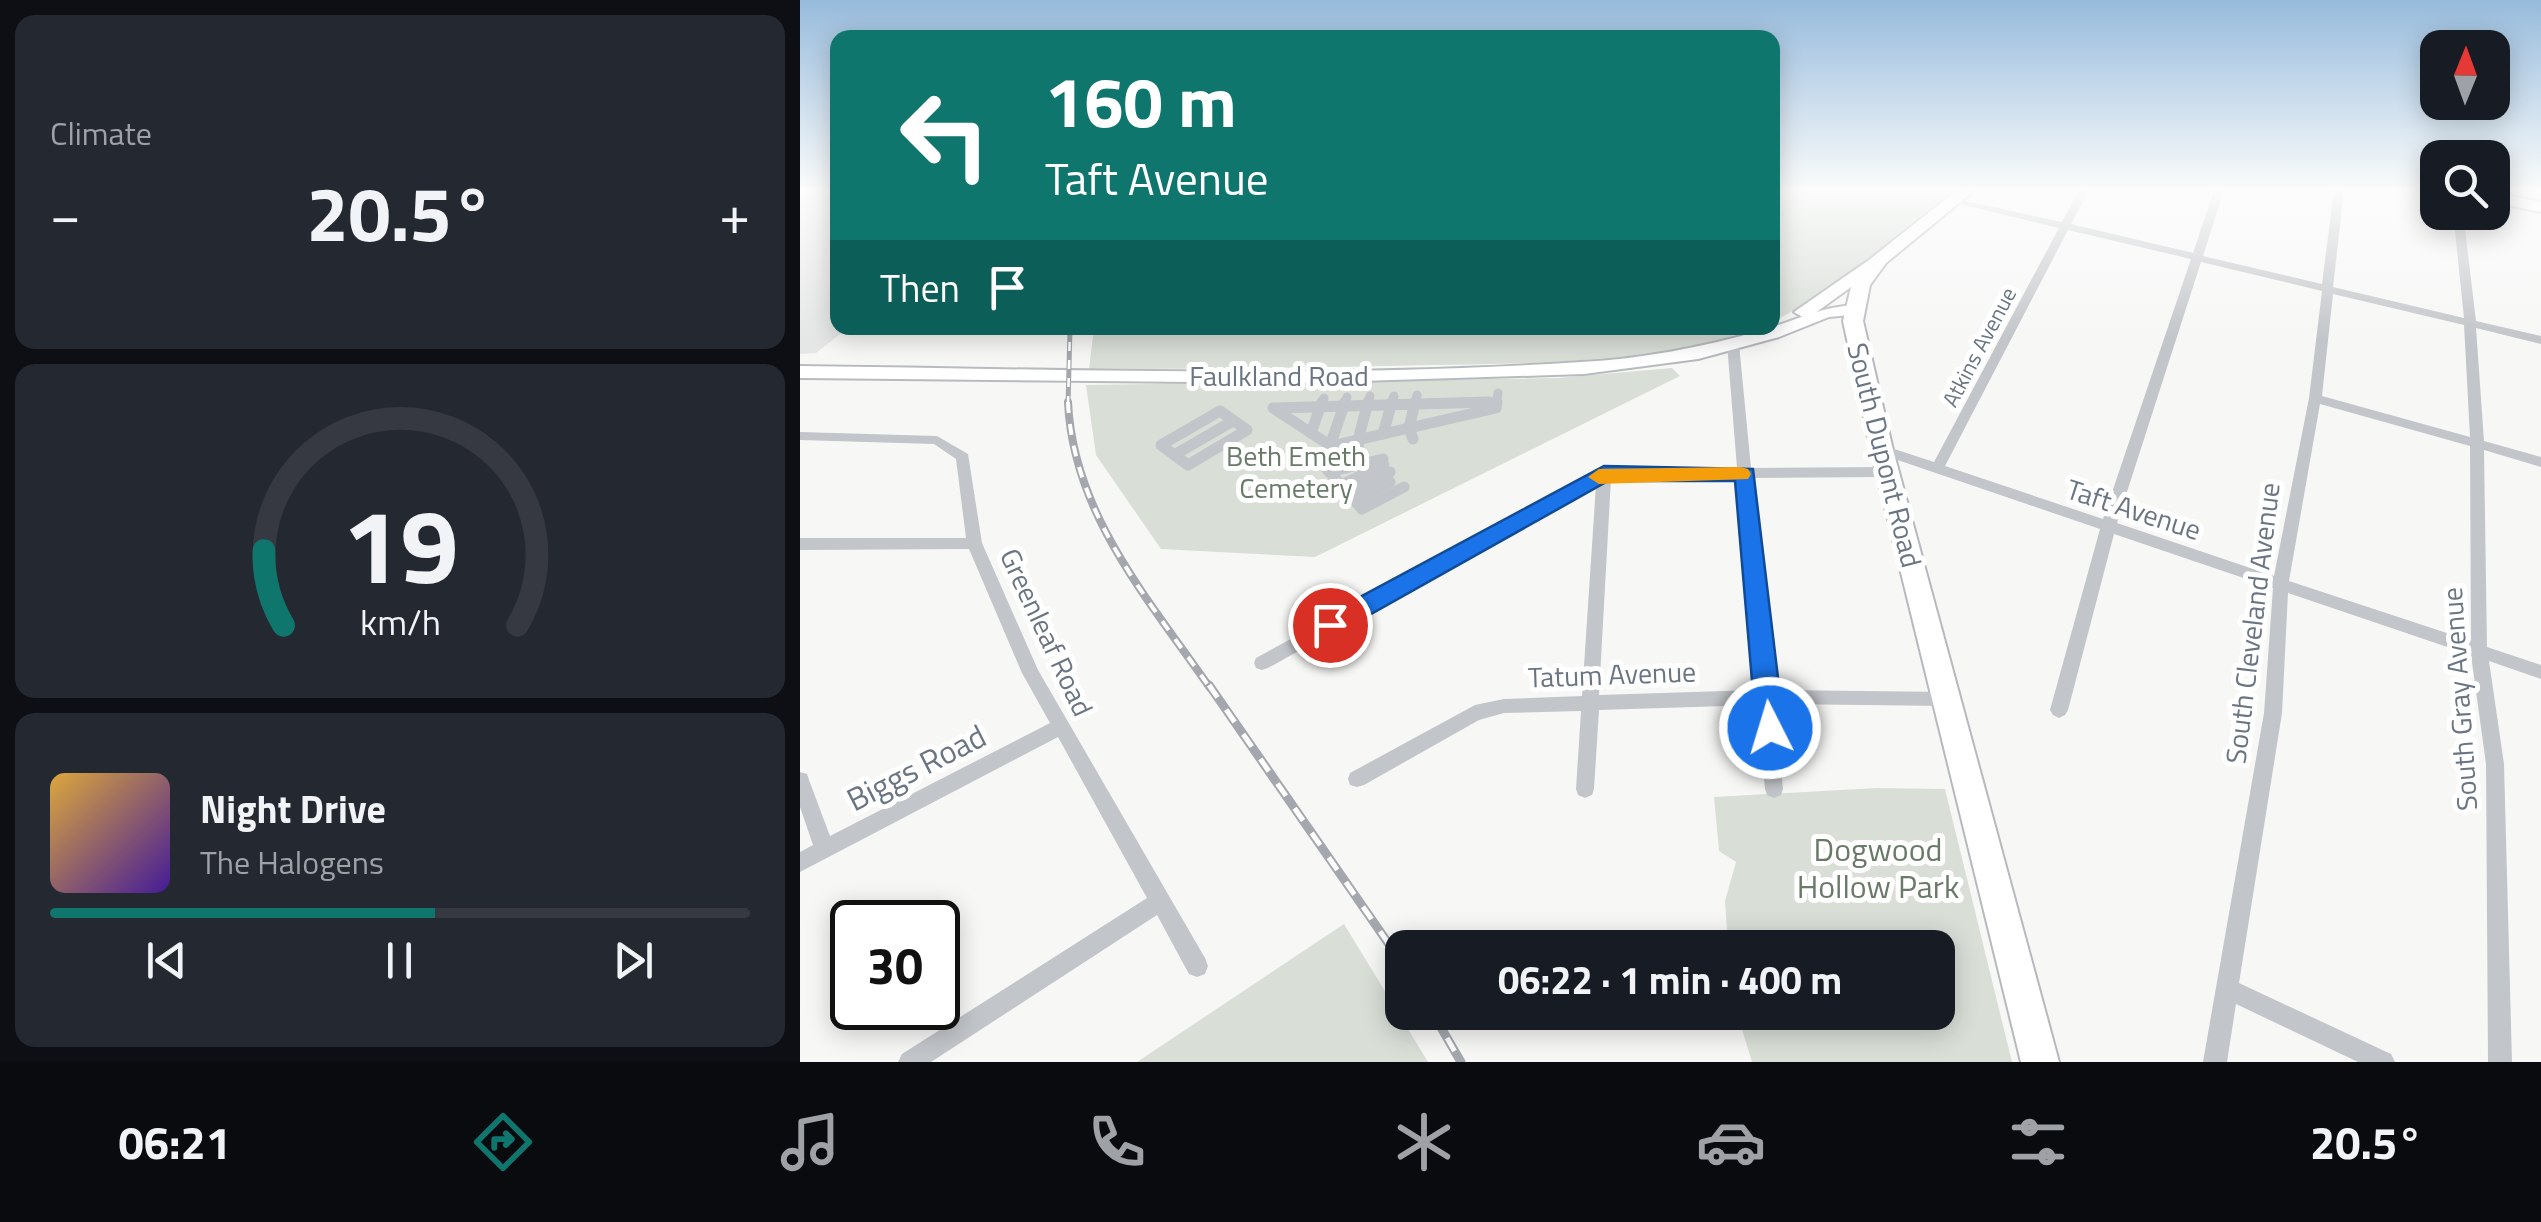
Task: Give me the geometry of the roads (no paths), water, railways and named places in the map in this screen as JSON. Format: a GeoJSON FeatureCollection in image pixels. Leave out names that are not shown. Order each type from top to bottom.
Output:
{"type":"FeatureCollection","features":[{"type":"Feature","properties":{"kind":"main road","name":"South Dupont Road"},"geometry":{"type":"LineString","coordinates":[[1904,240],[1879,259],[1862,285],[1854,310],[1856,339],[1884,462],[2040,1062]]}},
{"type":"Feature","properties":{"kind":"main road"},"geometry":{"type":"LineString","coordinates":[[1804,312],[1879,259]]}},
{"type":"Feature","properties":{"kind":"main road","name":"Faulkland Road"},"geometry":{"type":"LineString","coordinates":[[1780,323],[1835,304],[1854,310]]}},
{"type":"Feature","properties":{"kind":"main road","name":"Faulkland Road"},"geometry":{"type":"LineString","coordinates":[[1780,326],[1826,312],[1854,310]]}},
{"type":"Feature","properties":{"kind":"main road","name":"Faulkland Road"},"geometry":{"type":"LineString","coordinates":[[800,372],[1297,377],[1549,370],[1662,360],[1733,344],[1754,335]]}},
{"type":"Feature","properties":{"kind":"street","name":"Atkins Avenue"},"geometry":{"type":"LineString","coordinates":[[1937,469],[2058,240]]}},
{"type":"Feature","properties":{"kind":"street"},"geometry":{"type":"LineString","coordinates":[[2121,240],[2541,340]]}},
{"type":"Feature","properties":{"kind":"street"},"geometry":{"type":"LineString","coordinates":[[2059,710],[2108,527],[2204,240]]}},
{"type":"Feature","properties":{"kind":"street","name":"South Cleveland Avenue"},"geometry":{"type":"LineString","coordinates":[[2215,1062],[2273,714],[2281,583],[2315,398],[2334,240]]}},
{"type":"Feature","properties":{"kind":"street","name":"South Gray Avenue"},"geometry":{"type":"LineString","coordinates":[[2461,240],[2477,445],[2478,651],[2495,764],[2500,1062]]}},
{"type":"Feature","properties":{"kind":"street"},"geometry":{"type":"LineString","coordinates":[[1733,344],[1774,789]]}},
{"type":"Feature","properties":{"kind":"street"},"geometry":{"type":"LineString","coordinates":[[1384,434],[1411,434],[1434,422],[1483,417],[1496,408],[1497,398],[1462,403],[1438,399],[1298,403],[1273,408],[1329,450],[1404,487]]}},
{"type":"Feature","properties":{"kind":"street"},"geometry":{"type":"LineString","coordinates":[[2315,398],[2541,462]]}},
{"type":"Feature","properties":{"kind":"street"},"geometry":{"type":"LineString","coordinates":[[1434,422],[1438,399]]}},
{"type":"Feature","properties":{"kind":"street"},"geometry":{"type":"LineString","coordinates":[[1348,493],[1367,471],[1384,434],[1392,400]]}},
{"type":"Feature","properties":{"kind":"street"},"geometry":{"type":"LineString","coordinates":[[1411,434],[1416,400]]}},
{"type":"Feature","properties":{"kind":"street"},"geometry":{"type":"LineString","coordinates":[[1367,471],[1387,469],[1367,471],[1328,470],[1362,509],[1367,471],[1369,401]]}},
{"type":"Feature","properties":{"kind":"street"},"geometry":{"type":"LineString","coordinates":[[1311,433],[1322,402]]}},
{"type":"Feature","properties":{"kind":"street"},"geometry":{"type":"LineString","coordinates":[[1329,450],[1345,402]]}},
{"type":"Feature","properties":{"kind":"street"},"geometry":{"type":"LineString","coordinates":[[1292,421],[1298,403]]}},
{"type":"Feature","properties":{"kind":"street"},"geometry":{"type":"LineString","coordinates":[[1459,417],[1462,403]]}},
{"type":"Feature","properties":{"kind":"street"},"geometry":{"type":"LineString","coordinates":[[1220,411],[1236,422],[1247,430],[1188,465],[1161,445],[1220,411]]}},
{"type":"Feature","properties":{"kind":"street"},"geometry":{"type":"LineString","coordinates":[[1174,455],[1216,430],[1254,415]]}},
{"type":"Feature","properties":{"kind":"street"},"geometry":{"type":"LineString","coordinates":[[1203,421],[1236,437]]}},
{"type":"Feature","properties":{"kind":"street"},"geometry":{"type":"LineString","coordinates":[[1216,430],[1224,444]]}},
{"type":"Feature","properties":{"kind":"street"},"geometry":{"type":"LineString","coordinates":[[1186,431],[1212,451]]}},
{"type":"Feature","properties":{"kind":"street","name":"Greenleaf Road"},"geometry":{"type":"LineString","coordinates":[[800,436],[938,440],[953,447],[963,458],[974,543],[1031,673],[1197,966]]}},
{"type":"Feature","properties":{"kind":"street"},"geometry":{"type":"LineString","coordinates":[[1173,438],[1200,458]]}},
{"type":"Feature","properties":{"kind":"street","name":"Taft Avenue"},"geometry":{"type":"LineString","coordinates":[[1262,663],[1604,474],[1745,474],[1884,462],[1937,469],[2541,672]]}},
{"type":"Feature","properties":{"kind":"street"},"geometry":{"type":"LineString","coordinates":[[1585,789],[1604,474]]}},
{"type":"Feature","properties":{"kind":"street"},"geometry":{"type":"LineString","coordinates":[[800,544],[974,543]]}},
{"type":"Feature","properties":{"kind":"street","name":"Tatum Avenue"},"geometry":{"type":"LineString","coordinates":[[1357,779],[1488,709],[1590,700],[1948,699]]}},
{"type":"Feature","properties":{"kind":"street","name":"Biggs Road"},"geometry":{"type":"LineString","coordinates":[[800,862],[1060,727]]}},
{"type":"Feature","properties":{"kind":"street"},"geometry":{"type":"LineString","coordinates":[[800,780],[824,848]]}},
{"type":"Feature","properties":{"kind":"street"},"geometry":{"type":"LineString","coordinates":[[910,1062],[1161,900]]}},
{"type":"Feature","properties":{"kind":"street"},"geometry":{"type":"LineString","coordinates":[[2226,988],[2383,1062]]}},
{"type":"Feature","properties":{"kind":"railway"},"geometry":{"type":"LineString","coordinates":[[1068,403],[1070,335]]}},
{"type":"Feature","properties":{"kind":"railway"},"geometry":{"type":"LineString","coordinates":[[1068,403],[1073,443],[1099,519],[1140,588],[1210,688]]}},
{"type":"Feature","properties":{"kind":"railway"},"geometry":{"type":"LineString","coordinates":[[1209,685],[1385,939]]}},
{"type":"Feature","properties":{"kind":"railway"},"geometry":{"type":"LineString","coordinates":[[1442,1030],[1461,1062]]}},
{"type":"Feature","properties":{"kind":"park label","name":"Beth Emeth Cemetery"},"geometry":{"type":"Point","coordinates":[1296,471]}},
{"type":"Feature","properties":{"kind":"park label","name":"Dogwood Hollow Park"},"geometry":{"type":"Point","coordinates":[1878,868]}}]}
